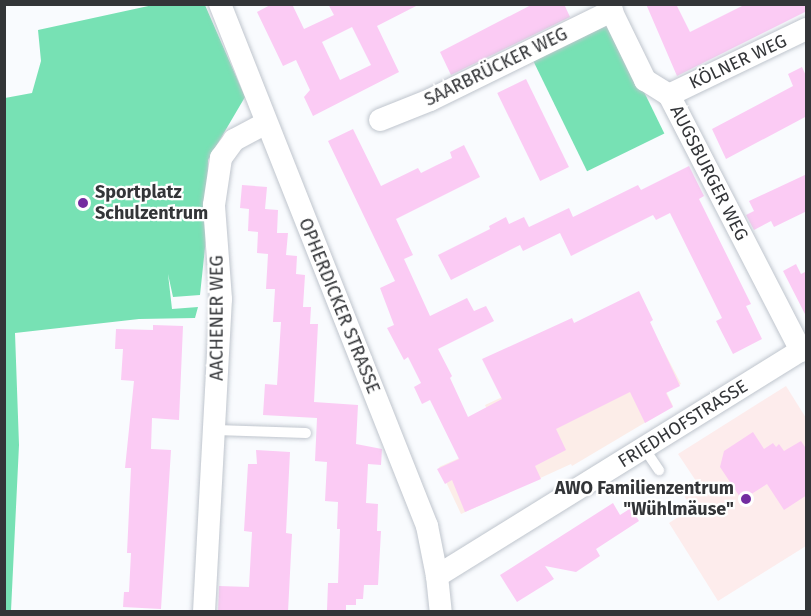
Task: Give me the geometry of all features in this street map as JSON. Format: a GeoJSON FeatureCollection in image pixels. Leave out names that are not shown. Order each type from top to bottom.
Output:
{"type":"FeatureCollection","features":[{"type":"Feature","properties":{"kind":"street","name":"OPHERDICKER STRASSE"},"geometry":{"type":"LineString","coordinates":[[220,4],[427,526],[438,576],[441,612]]}},
{"type":"Feature","properties":{"kind":"street","name":"AUGSBURGER WEG"},"geometry":{"type":"LineString","coordinates":[[610,8],[645,80],[669,94],[804,349]]}},
{"type":"Feature","properties":{"kind":"street","name":"SAARBRÜCKER WEG"},"geometry":{"type":"LineString","coordinates":[[380,120],[430,100],[610,8]]}},
{"type":"Feature","properties":{"kind":"street","name":"KÖLNER WEG"},"geometry":{"type":"LineString","coordinates":[[669,94],[807,29]]}},
{"type":"Feature","properties":{"kind":"street","name":"AACHENER WEG"},"geometry":{"type":"LineString","coordinates":[[204,612],[216,430],[221,299],[214,205],[221,158],[234,140],[266,123]]}},
{"type":"Feature","properties":{"kind":"street","name":"FRIEDHOFSTRASSE"},"geometry":{"type":"LineString","coordinates":[[438,576],[804,349]]}},
{"type":"Feature","properties":{"kind":"lane"},"geometry":{"type":"LineString","coordinates":[[216,430],[306,434]]}},
{"type":"Feature","properties":{"kind":"lane"},"geometry":{"type":"LineString","coordinates":[[644,448],[659,470]]}},
{"type":"Feature","properties":{"kind":"shaded area"},"geometry":{"type":"Polygon","coordinates":[[[657,338],[681,384],[666,391],[673,406],[572,466],[571,464],[461,514],[439,467],[491,444],[506,452],[485,405],[533,383],[657,338]]]}},
{"type":"Feature","properties":{"kind":"shaded area","name":"AWO Familienzentrum \"Wühlmäuse\""},"geometry":{"type":"Polygon","coordinates":[[[786,386],[806,418],[806,546],[718,601],[669,523],[692,508],[681,491],[696,481],[678,454],[786,386]]]}},
{"type":"Feature","properties":{"kind":"green space"},"geometry":{"type":"Polygon","coordinates":[[[153,5],[205,5],[245,97],[208,160],[207,229],[200,295],[173,297],[168,274],[172,309],[198,307],[195,318],[139,319],[15,333],[19,445],[11,611],[5,612],[5,98],[32,93],[41,61],[38,30],[153,5]]]}},
{"type":"Feature","properties":{"kind":"green space"},"geometry":{"type":"Polygon","coordinates":[[[610,22],[664,133],[587,171],[533,60],[610,22]]]}},
{"type":"Feature","properties":{"kind":"building"},"geometry":{"type":"Polygon","coordinates":[[[272,4],[292,4],[304,29],[334,15],[328,4],[420,4],[377,26],[399,72],[313,116],[304,97],[310,90],[296,60],[283,66],[257,12],[272,4]],[[352,27],[322,42],[340,80],[371,65],[352,27]]]}},
{"type":"Feature","properties":{"kind":"building"},"geometry":{"type":"Polygon","coordinates":[[[533,4],[564,4],[570,17],[451,75],[440,52],[533,4]]]}},
{"type":"Feature","properties":{"kind":"building"},"geometry":{"type":"Polygon","coordinates":[[[646,4],[676,4],[690,32],[746,4],[807,4],[807,11],[677,76],[646,4]]]}},
{"type":"Feature","properties":{"kind":"building"},"geometry":{"type":"Polygon","coordinates":[[[802,67],[807,78],[807,116],[726,159],[712,129],[793,86],[788,74],[802,67]]]}},
{"type":"Feature","properties":{"kind":"building"},"geometry":{"type":"Polygon","coordinates":[[[526,79],[569,167],[540,181],[497,93],[526,79]]]}},
{"type":"Feature","properties":{"kind":"building"},"geometry":{"type":"Polygon","coordinates":[[[353,129],[381,186],[418,168],[421,173],[452,158],[450,152],[464,145],[480,177],[396,219],[413,255],[404,259],[430,316],[467,298],[474,311],[486,306],[494,321],[438,349],[452,376],[450,378],[468,417],[502,399],[482,359],[572,318],[574,323],[639,291],[653,320],[650,322],[680,386],[666,393],[673,407],[645,423],[630,392],[556,429],[566,450],[535,466],[541,479],[465,512],[452,480],[445,484],[437,469],[459,459],[430,400],[422,404],[414,387],[421,383],[408,357],[404,360],[387,328],[394,325],[380,288],[395,281],[328,141],[353,129]]]}},
{"type":"Feature","properties":{"kind":"building"},"geometry":{"type":"Polygon","coordinates":[[[689,166],[704,196],[699,199],[751,304],[746,306],[762,339],[733,354],[716,321],[722,318],[670,213],[656,220],[653,215],[571,256],[560,233],[523,251],[520,245],[451,280],[438,255],[490,229],[489,226],[506,217],[509,224],[524,217],[529,227],[569,208],[573,217],[638,185],[641,190],[689,166]]]}},
{"type":"Feature","properties":{"kind":"building"},"geometry":{"type":"Polygon","coordinates":[[[807,174],[807,211],[774,227],[771,221],[754,230],[746,215],[754,211],[749,201],[807,174]]]}},
{"type":"Feature","properties":{"kind":"building"},"geometry":{"type":"Polygon","coordinates":[[[242,185],[267,187],[265,209],[278,210],[277,233],[288,233],[286,255],[297,256],[296,274],[305,275],[303,307],[311,307],[310,324],[318,324],[314,402],[358,405],[356,444],[382,449],[381,465],[368,464],[366,503],[378,504],[377,531],[381,531],[378,585],[364,585],[363,599],[356,599],[356,605],[346,605],[346,611],[327,610],[328,583],[338,583],[340,529],[337,529],[338,502],[325,501],[327,462],[315,461],[317,418],[263,415],[265,384],[277,385],[281,322],[273,322],[275,289],[266,289],[268,254],[257,253],[258,232],[248,231],[249,209],[240,208],[242,185]]]}},
{"type":"Feature","properties":{"kind":"building"},"geometry":{"type":"Polygon","coordinates":[[[796,264],[801,274],[807,271],[807,318],[783,271],[796,264]]]}},
{"type":"Feature","properties":{"kind":"building"},"geometry":{"type":"Polygon","coordinates":[[[153,325],[183,326],[179,420],[152,418],[151,449],[171,450],[161,609],[123,607],[124,592],[129,592],[131,553],[127,553],[131,468],[125,468],[134,381],[121,380],[123,349],[115,349],[116,329],[153,330],[153,325]]]}},
{"type":"Feature","properties":{"kind":"building"},"geometry":{"type":"Polygon","coordinates":[[[753,432],[764,449],[773,443],[776,447],[779,444],[784,451],[801,441],[807,450],[807,495],[784,510],[767,484],[742,500],[720,467],[724,451],[753,432]]]}},
{"type":"Feature","properties":{"kind":"building"},"geometry":{"type":"Polygon","coordinates":[[[256,450],[290,452],[286,533],[292,534],[288,612],[218,612],[219,586],[249,587],[252,532],[244,531],[248,464],[257,464],[256,450]]]}},
{"type":"Feature","properties":{"kind":"building"},"geometry":{"type":"Polygon","coordinates":[[[613,503],[620,515],[631,508],[639,521],[596,549],[600,556],[576,572],[545,566],[554,579],[517,602],[500,575],[613,503]]]}},
{"type":"Feature","properties":{"kind":"place","name":"Sportplatz Schulzentrum"},"geometry":{"type":"Point","coordinates":[83,203]}},
{"type":"Feature","properties":{"kind":"place","name":"AWO Familienzentrum \"Wühlmäuse\""},"geometry":{"type":"Point","coordinates":[746,499]}}]}
